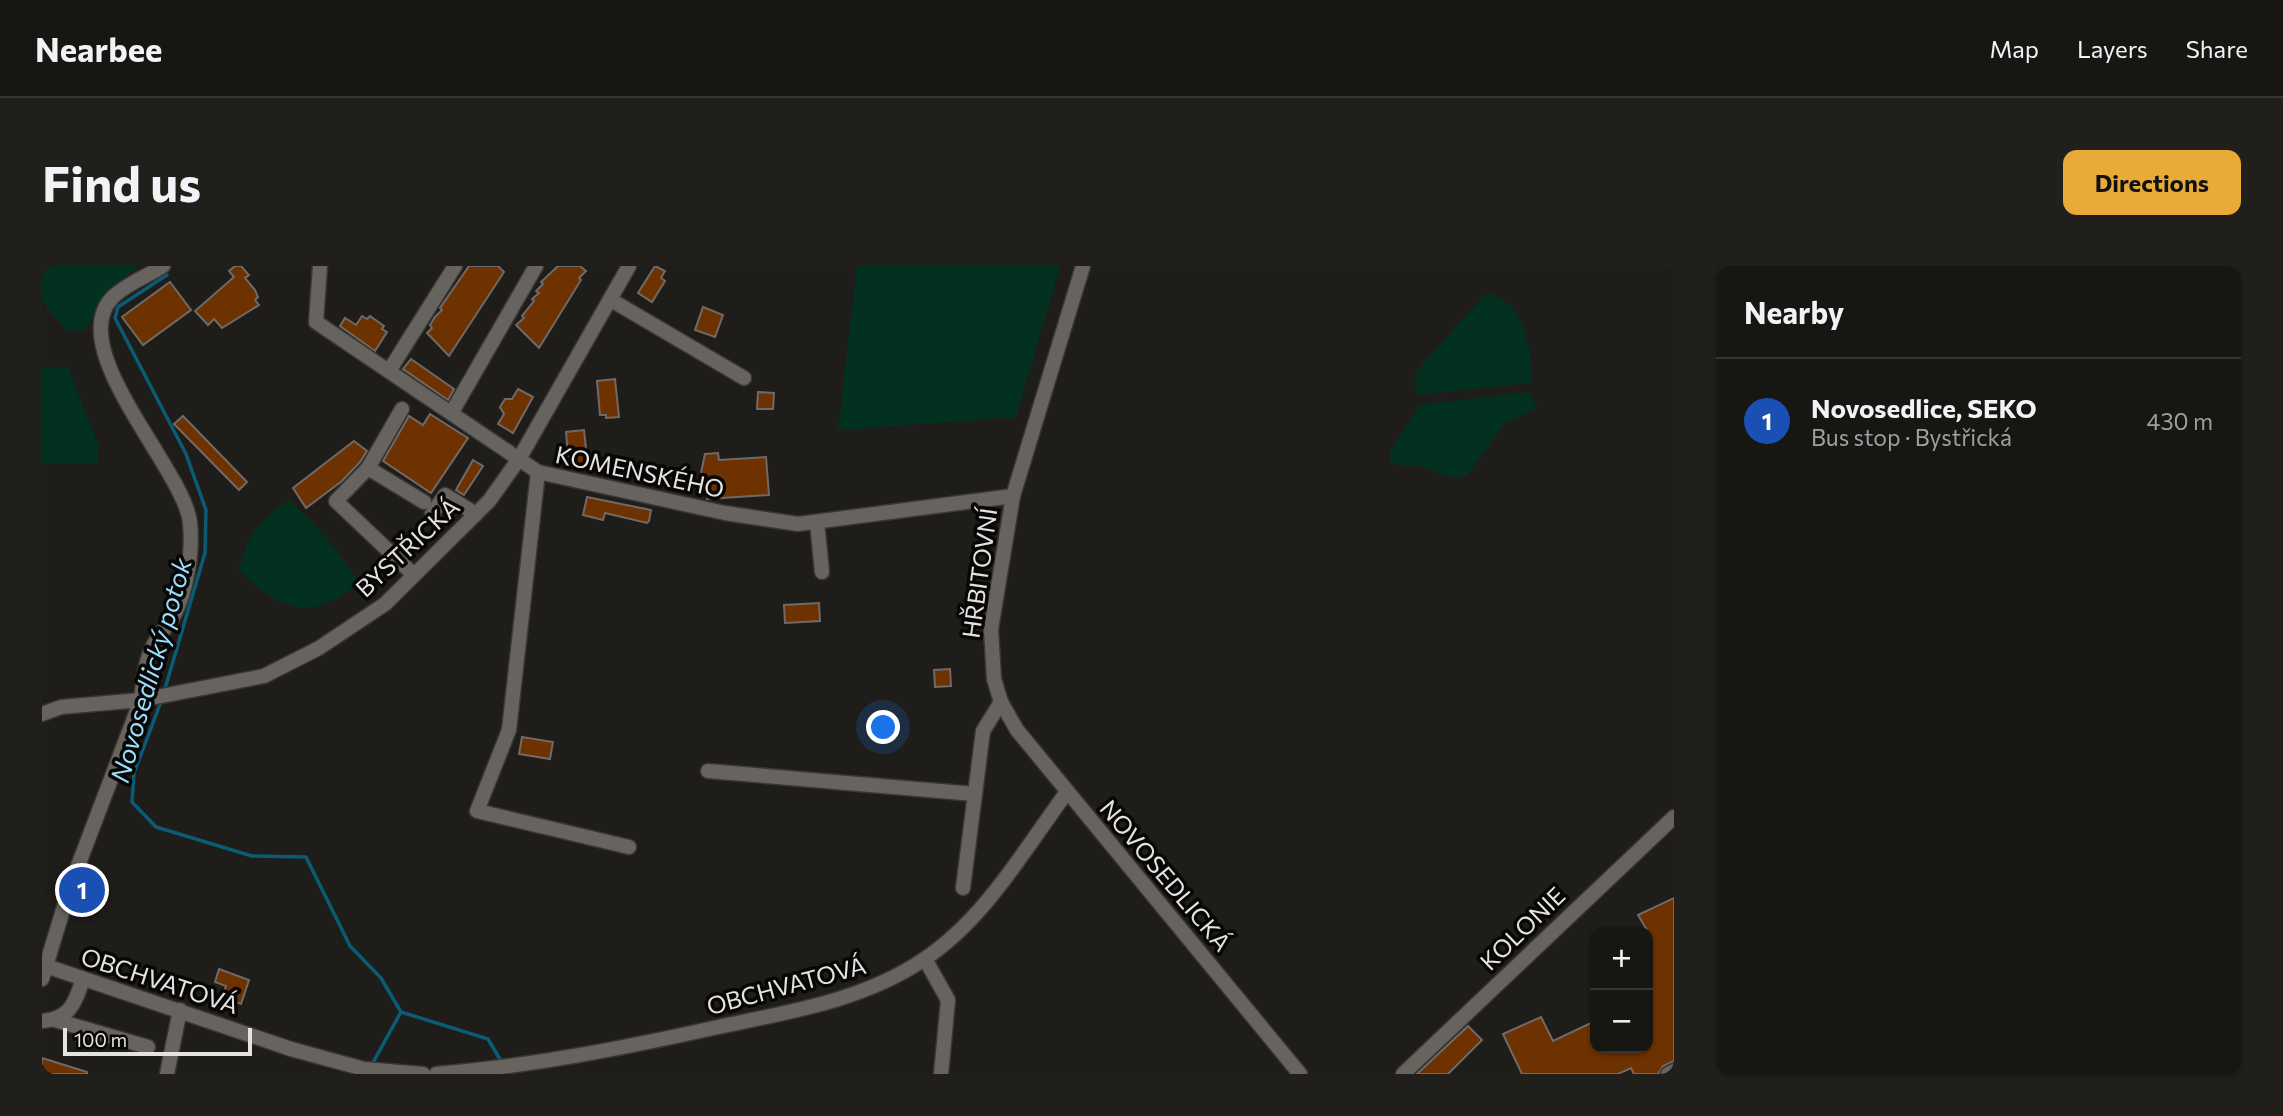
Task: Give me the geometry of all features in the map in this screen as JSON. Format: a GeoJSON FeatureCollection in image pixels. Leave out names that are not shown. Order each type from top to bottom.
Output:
{"type":"FeatureCollection","features":[{"type":"Feature","properties":{"kind":"street"},"geometry":{"type":"LineString","coordinates":[[44,972],[70,887],[155,696],[151,648],[174,615],[183,590],[191,541],[185,500],[124,402],[100,330],[103,314],[113,297],[163,266]]}},
{"type":"Feature","properties":{"kind":"street","name":"KOMENSKÉHO"},"geometry":{"type":"LineString","coordinates":[[320,266],[316,322],[538,472],[725,513],[798,524],[1013,496]]}},
{"type":"Feature","properties":{"kind":"street"},"geometry":{"type":"LineString","coordinates":[[389,371],[455,266]]}},
{"type":"Feature","properties":{"kind":"street"},"geometry":{"type":"LineString","coordinates":[[452,412],[536,266]]}},
{"type":"Feature","properties":{"kind":"street","name":"BYSTŘICKÁ"},"geometry":{"type":"LineString","coordinates":[[42,714],[61,707],[155,696],[264,676],[320,648],[385,604],[476,514],[519,458],[629,266]]}},
{"type":"Feature","properties":{"kind":"street","name":"HŘBITOVNÍ"},"geometry":{"type":"LineString","coordinates":[[1001,702],[994,679],[991,629],[1013,496],[1083,266]]}},
{"type":"Feature","properties":{"kind":"street"},"geometry":{"type":"LineString","coordinates":[[611,300],[744,378]]}},
{"type":"Feature","properties":{"kind":"street"},"geometry":{"type":"LineString","coordinates":[[402,409],[368,468],[336,500],[414,575]]}},
{"type":"Feature","properties":{"kind":"street"},"geometry":{"type":"LineString","coordinates":[[368,468],[428,508],[445,495],[476,514]]}},
{"type":"Feature","properties":{"kind":"street"},"geometry":{"type":"LineString","coordinates":[[538,472],[509,730],[477,811],[629,848]]}},
{"type":"Feature","properties":{"kind":"street"},"geometry":{"type":"LineString","coordinates":[[817,522],[822,572]]}},
{"type":"Feature","properties":{"kind":"street"},"geometry":{"type":"LineString","coordinates":[[963,888],[983,731],[1001,702]]}},
{"type":"Feature","properties":{"kind":"street","name":"NOVOSEDLICKÁ"},"geometry":{"type":"LineString","coordinates":[[1001,702],[1017,730],[1300,1074]]}},
{"type":"Feature","properties":{"kind":"street"},"geometry":{"type":"LineString","coordinates":[[708,771],[975,794]]}},
{"type":"Feature","properties":{"kind":"street","name":"OBCHVATOVÁ"},"geometry":{"type":"LineString","coordinates":[[436,1074],[508,1068],[589,1055],[811,1007],[891,980],[925,959],[963,928],[986,902],[1067,792]]}},
{"type":"Feature","properties":{"kind":"street","name":"KOLONIE"},"geometry":{"type":"LineString","coordinates":[[1402,1074],[1674,817]]}},
{"type":"Feature","properties":{"kind":"street"},"geometry":{"type":"LineString","coordinates":[[925,959],[948,1000],[941,1074]]}},
{"type":"Feature","properties":{"kind":"street","name":"OBCHVATOVÁ"},"geometry":{"type":"LineString","coordinates":[[44,972],[83,979],[290,1049],[364,1069],[423,1074]]}},
{"type":"Feature","properties":{"kind":"street"},"geometry":{"type":"LineString","coordinates":[[49,1021],[72,1010],[83,979]]}},
{"type":"Feature","properties":{"kind":"street"},"geometry":{"type":"LineString","coordinates":[[167,1074],[180,1010]]}},
{"type":"Feature","properties":{"kind":"street"},"geometry":{"type":"LineString","coordinates":[[49,1021],[148,1047]]}},
{"type":"Feature","properties":{"kind":"street"},"geometry":{"type":"LineString","coordinates":[[1668,1074],[1674,1071]]}},
{"type":"Feature","properties":{"kind":"green space"},"geometry":{"type":"Polygon","coordinates":[[[42,266],[139,266],[105,292],[86,330],[67,331],[42,301],[42,266]]]}},
{"type":"Feature","properties":{"kind":"green space"},"geometry":{"type":"Polygon","coordinates":[[[857,266],[1060,266],[1016,417],[838,430],[857,266]]]}},
{"type":"Feature","properties":{"kind":"green space"},"geometry":{"type":"Polygon","coordinates":[[[1487,292],[1509,305],[1521,322],[1531,355],[1530,383],[1416,395],[1415,373],[1487,292]]]}},
{"type":"Feature","properties":{"kind":"green space"},"geometry":{"type":"Polygon","coordinates":[[[42,367],[68,367],[97,442],[99,463],[42,463],[42,367]]]}},
{"type":"Feature","properties":{"kind":"green space"},"geometry":{"type":"Polygon","coordinates":[[[1529,392],[1537,408],[1504,424],[1467,476],[1444,475],[1424,467],[1400,465],[1390,461],[1390,451],[1420,405],[1529,392]]]}},
{"type":"Feature","properties":{"kind":"green space"},"geometry":{"type":"Polygon","coordinates":[[[290,500],[331,543],[359,582],[326,603],[296,607],[282,602],[268,595],[239,570],[246,546],[256,529],[270,514],[290,500]]]}},
{"type":"Feature","properties":{"kind":"building"},"geometry":{"type":"Polygon","coordinates":[[[235,266],[241,266],[249,275],[245,278],[255,290],[258,297],[255,300],[259,305],[222,328],[214,319],[208,325],[195,311],[234,277],[229,271],[235,266]]]}},
{"type":"Feature","properties":{"kind":"building"},"geometry":{"type":"Polygon","coordinates":[[[469,266],[498,266],[504,272],[449,356],[427,333],[442,310],[440,308],[469,266]]]}},
{"type":"Feature","properties":{"kind":"building"},"geometry":{"type":"Polygon","coordinates":[[[558,266],[580,266],[586,271],[579,278],[581,280],[539,348],[516,325],[524,318],[522,316],[534,301],[532,299],[539,293],[536,291],[543,284],[541,282],[558,266]]]}},
{"type":"Feature","properties":{"kind":"building"},"geometry":{"type":"Polygon","coordinates":[[[655,266],[665,271],[661,278],[665,281],[652,302],[638,293],[655,266]]]}},
{"type":"Feature","properties":{"kind":"building"},"geometry":{"type":"Polygon","coordinates":[[[170,282],[191,310],[143,345],[122,317],[170,282]]]}},
{"type":"Feature","properties":{"kind":"building"},"geometry":{"type":"Polygon","coordinates":[[[703,307],[723,315],[715,337],[695,330],[703,307]]]}},
{"type":"Feature","properties":{"kind":"building"},"geometry":{"type":"Polygon","coordinates":[[[362,316],[367,319],[370,316],[384,326],[382,329],[387,332],[375,351],[340,326],[345,318],[356,325],[362,316]]]}},
{"type":"Feature","properties":{"kind":"building"},"geometry":{"type":"Polygon","coordinates":[[[411,359],[454,389],[448,400],[403,369],[411,359]]]}},
{"type":"Feature","properties":{"kind":"building"},"geometry":{"type":"Polygon","coordinates":[[[615,379],[619,417],[606,418],[606,415],[600,415],[597,381],[615,379]]]}},
{"type":"Feature","properties":{"kind":"building"},"geometry":{"type":"Polygon","coordinates":[[[518,389],[533,397],[513,433],[498,424],[504,414],[500,407],[505,399],[512,399],[518,389]]]}},
{"type":"Feature","properties":{"kind":"building"},"geometry":{"type":"Polygon","coordinates":[[[758,392],[774,393],[773,409],[757,409],[758,392]]]}},
{"type":"Feature","properties":{"kind":"building"},"geometry":{"type":"Polygon","coordinates":[[[430,414],[468,438],[431,493],[383,461],[409,416],[423,425],[430,414]]]}},
{"type":"Feature","properties":{"kind":"building"},"geometry":{"type":"Polygon","coordinates":[[[183,416],[247,482],[239,490],[174,424],[183,416]]]}},
{"type":"Feature","properties":{"kind":"building"},"geometry":{"type":"Polygon","coordinates":[[[584,430],[588,467],[576,469],[575,466],[569,466],[566,432],[584,430]]]}},
{"type":"Feature","properties":{"kind":"building"},"geometry":{"type":"Polygon","coordinates":[[[354,441],[367,451],[360,462],[342,481],[306,508],[293,488],[354,441]]]}},
{"type":"Feature","properties":{"kind":"building"},"geometry":{"type":"Polygon","coordinates":[[[718,453],[719,460],[766,457],[769,495],[707,499],[707,491],[697,492],[705,454],[718,453]]]}},
{"type":"Feature","properties":{"kind":"building"},"geometry":{"type":"Polygon","coordinates":[[[473,460],[483,466],[464,495],[456,490],[473,460]]]}},
{"type":"Feature","properties":{"kind":"building"},"geometry":{"type":"Polygon","coordinates":[[[587,497],[651,510],[649,521],[647,523],[605,513],[603,520],[583,515],[587,497]]]}},
{"type":"Feature","properties":{"kind":"building"},"geometry":{"type":"Polygon","coordinates":[[[819,603],[820,621],[785,623],[784,605],[819,603]]]}},
{"type":"Feature","properties":{"kind":"building"},"geometry":{"type":"Polygon","coordinates":[[[950,669],[951,686],[935,687],[934,670],[950,669]]]}},
{"type":"Feature","properties":{"kind":"building"},"geometry":{"type":"Polygon","coordinates":[[[522,737],[553,742],[550,759],[519,754],[522,737]]]}},
{"type":"Feature","properties":{"kind":"building"},"geometry":{"type":"Polygon","coordinates":[[[1674,898],[1674,1061],[1663,1066],[1658,1074],[1634,1074],[1631,1068],[1618,1074],[1522,1074],[1503,1034],[1541,1017],[1553,1041],[1590,1023],[1590,1053],[1653,1053],[1653,927],[1645,927],[1638,915],[1674,898]]]}},
{"type":"Feature","properties":{"kind":"building"},"geometry":{"type":"Polygon","coordinates":[[[219,969],[249,980],[241,1004],[222,997],[226,986],[215,982],[219,969]]]}},
{"type":"Feature","properties":{"kind":"building"},"geometry":{"type":"Polygon","coordinates":[[[1468,1026],[1482,1040],[1448,1074],[1417,1074],[1468,1026]]]}},
{"type":"Feature","properties":{"kind":"building"},"geometry":{"type":"Polygon","coordinates":[[[42,1058],[87,1072],[87,1074],[42,1074],[42,1058]]]}},
{"type":"Feature","properties":{"kind":"waterway","name":"Novosedlický potok"},"geometry":{"type":"LineString","coordinates":[[164,692],[205,553],[206,510],[186,454],[115,318],[118,307],[167,275]]}},
{"type":"Feature","properties":{"kind":"waterway","name":"Novosedlický potok"},"geometry":{"type":"LineString","coordinates":[[162,699],[134,773],[132,802],[156,827],[252,856],[306,857],[350,946],[381,978],[401,1012],[488,1039],[501,1061]]}},
{"type":"Feature","properties":{"kind":"waterway"},"geometry":{"type":"LineString","coordinates":[[371,1066],[401,1012]]}},
{"type":"Feature","properties":{"kind":"place","name":"Novosedlice, SEKO"},"geometry":{"type":"Point","coordinates":[82,890]}}]}
